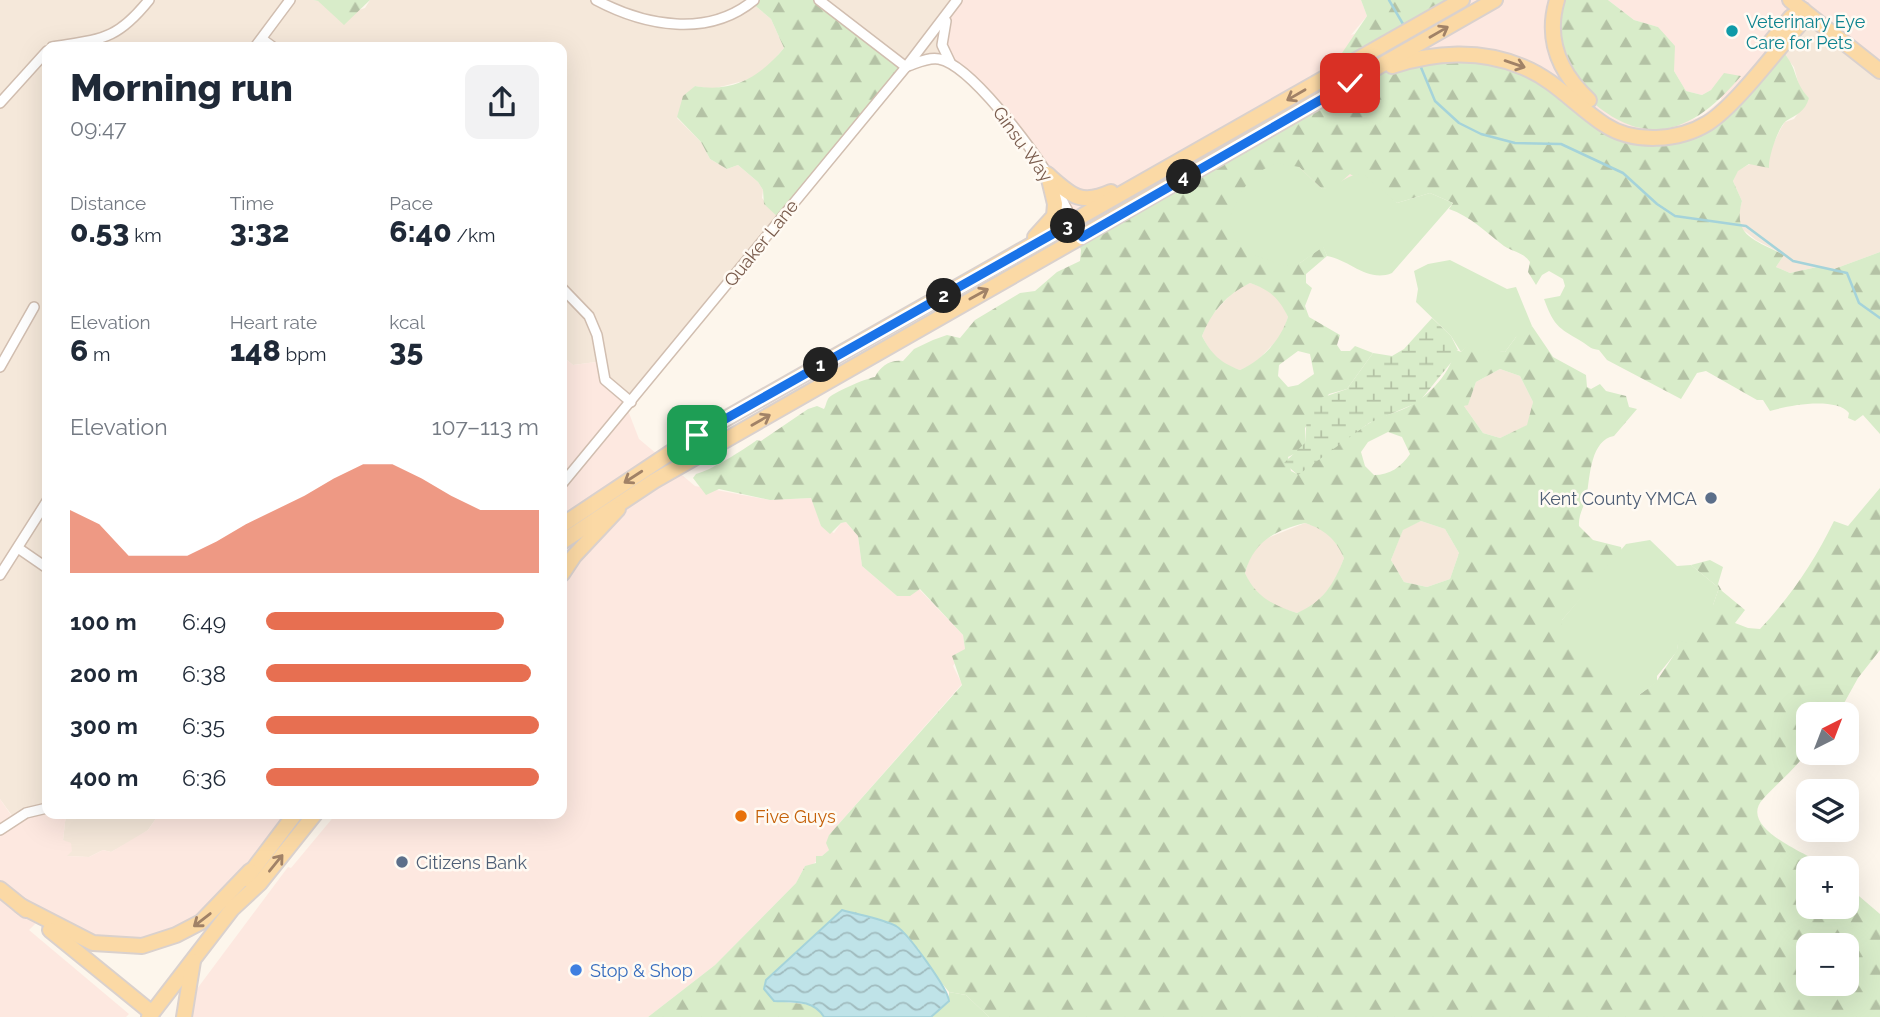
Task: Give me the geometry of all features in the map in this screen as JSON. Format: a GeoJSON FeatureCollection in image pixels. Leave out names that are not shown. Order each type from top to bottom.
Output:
{"type":"FeatureCollection","features":[{"type":"Feature","properties":{"kind":"main road"},"geometry":{"type":"LineString","coordinates":[[567,522],[697,435],[1462,0]]}},
{"type":"Feature","properties":{"kind":"main road"},"geometry":{"type":"LineString","coordinates":[[567,539],[638,490],[1495,0]]}},
{"type":"Feature","properties":{"kind":"main road"},"geometry":{"type":"LineString","coordinates":[[1557,0],[1552,29],[1557,57],[1577,89],[1611,119],[1654,129],[1680,125],[1703,115],[1726,95],[1791,17],[1803,10]]}},
{"type":"Feature","properties":{"kind":"main road"},"geometry":{"type":"LineString","coordinates":[[1790,0],[1880,71]]}},
{"type":"Feature","properties":{"kind":"main road"},"geometry":{"type":"LineString","coordinates":[[1350,83],[1418,58],[1449,54],[1484,56],[1521,66],[1570,95],[1607,126],[1639,137],[1668,136],[1709,122],[1733,101],[1798,25],[1803,10]]}},
{"type":"Feature","properties":{"kind":"main road"},"geometry":{"type":"LineString","coordinates":[[1047,174],[1071,194],[1082,200],[1093,200],[1192,155]]}},
{"type":"Feature","properties":{"kind":"main road"},"geometry":{"type":"LineString","coordinates":[[998,265],[1047,228],[1055,216],[1055,204],[1047,174]]}},
{"type":"Feature","properties":{"kind":"main road"},"geometry":{"type":"LineString","coordinates":[[567,568],[589,539],[638,490]]}},
{"type":"Feature","properties":{"kind":"main road"},"geometry":{"type":"LineString","coordinates":[[20,906],[76,937],[93,943],[142,946],[176,936],[201,922],[250,871],[291,819]]}},
{"type":"Feature","properties":{"kind":"main road"},"geometry":{"type":"LineString","coordinates":[[0,889],[150,1015],[233,909],[260,883],[311,819]]}},
{"type":"Feature","properties":{"kind":"main road"},"geometry":{"type":"LineString","coordinates":[[233,909],[250,871]]}},
{"type":"Feature","properties":{"kind":"main road"},"geometry":{"type":"LineString","coordinates":[[184,1017],[193,959]]}},
{"type":"Feature","properties":{"kind":"street"},"geometry":{"type":"LineString","coordinates":[[88,42],[103,40],[124,27],[149,0]]}},
{"type":"Feature","properties":{"kind":"street"},"geometry":{"type":"LineString","coordinates":[[259,42],[290,0]]}},
{"type":"Feature","properties":{"kind":"street"},"geometry":{"type":"LineString","coordinates":[[596,0],[639,17],[683,24],[724,18],[754,0]]}},
{"type":"Feature","properties":{"kind":"street"},"geometry":{"type":"LineString","coordinates":[[819,0],[906,67],[932,58],[950,62]]}},
{"type":"Feature","properties":{"kind":"street"},"geometry":{"type":"LineString","coordinates":[[950,62],[942,37],[954,4]]}},
{"type":"Feature","properties":{"kind":"street","name":"Quaker Lane"},"geometry":{"type":"LineString","coordinates":[[567,478],[906,67],[954,4]]}},
{"type":"Feature","properties":{"kind":"street"},"geometry":{"type":"LineString","coordinates":[[262,39],[266,42]]}},
{"type":"Feature","properties":{"kind":"street"},"geometry":{"type":"LineString","coordinates":[[0,103],[42,57]]}},
{"type":"Feature","properties":{"kind":"street","name":"Ginsu Way"},"geometry":{"type":"LineString","coordinates":[[950,62],[995,104],[1047,174],[1082,237]]}},
{"type":"Feature","properties":{"kind":"street"},"geometry":{"type":"LineString","coordinates":[[567,293],[589,316],[597,335],[605,380],[631,402]]}},
{"type":"Feature","properties":{"kind":"street"},"geometry":{"type":"LineString","coordinates":[[0,368],[34,307]]}},
{"type":"Feature","properties":{"kind":"street"},"geometry":{"type":"LineString","coordinates":[[0,575],[42,509]]}},
{"type":"Feature","properties":{"kind":"street"},"geometry":{"type":"LineString","coordinates":[[18,548],[42,565]]}},
{"type":"Feature","properties":{"kind":"street"},"geometry":{"type":"LineString","coordinates":[[0,830],[26,813],[42,809]]}},
{"type":"Feature","properties":{"kind":"shaded area"},"geometry":{"type":"Polygon","coordinates":[[[0,0],[313,0],[359,10],[365,8],[370,0],[752,0],[752,3],[771,19],[784,48],[765,70],[751,79],[712,89],[695,86],[686,95],[677,118],[701,142],[710,159],[727,169],[738,165],[758,182],[763,190],[762,198],[780,219],[629,399],[597,368],[596,362],[573,365],[567,360],[567,42],[42,42],[42,808],[13,817],[0,799],[0,0]]]}},
{"type":"Feature","properties":{"kind":"shaded area"},"geometry":{"type":"Polygon","coordinates":[[[820,0],[958,0],[949,58],[909,65],[820,0]]]}},
{"type":"Feature","properties":{"kind":"shaded area"},"geometry":{"type":"Polygon","coordinates":[[[958,0],[1361,0],[1367,16],[1351,35],[1460,0],[1558,0],[1670,127],[1702,116],[1721,100],[1724,74],[1711,90],[1702,95],[1686,91],[1674,71],[1658,27],[1634,20],[1608,0],[1880,0],[1880,70],[1810,22],[1793,33],[1697,128],[1090,230],[1050,181],[1022,136],[948,59],[943,35],[949,15],[958,0]]]}},
{"type":"Feature","properties":{"kind":"shaded area"},"geometry":{"type":"Polygon","coordinates":[[[1810,22],[1880,70],[1880,252],[1834,269],[1817,267],[1790,273],[1776,267],[1784,255],[1756,240],[1741,228],[1737,219],[1742,201],[1733,181],[1738,170],[1768,155],[1785,122],[1794,119],[1809,98],[1800,89],[1794,67],[1779,48],[1793,33],[1810,22]]]}},
{"type":"Feature","properties":{"kind":"shaded area"},"geometry":{"type":"Polygon","coordinates":[[[1250,283],[1268,289],[1281,302],[1288,317],[1282,335],[1255,363],[1240,370],[1224,365],[1210,351],[1202,336],[1209,318],[1235,290],[1250,283]]]}},
{"type":"Feature","properties":{"kind":"shaded area"},"geometry":{"type":"Polygon","coordinates":[[[567,360],[573,365],[596,362],[598,369],[629,399],[627,408],[639,439],[695,486],[770,500],[812,498],[821,526],[834,533],[841,523],[846,522],[858,536],[862,566],[897,596],[919,589],[963,635],[965,649],[953,666],[962,684],[829,835],[829,850],[812,865],[805,866],[796,883],[715,965],[648,1017],[176,1017],[288,867],[291,868],[332,819],[567,819],[567,360]]]}},
{"type":"Feature","properties":{"kind":"shaded area"},"geometry":{"type":"Polygon","coordinates":[[[1500,369],[1520,376],[1533,402],[1528,425],[1500,438],[1483,433],[1464,406],[1468,404],[1476,382],[1500,369]]]}},
{"type":"Feature","properties":{"kind":"shaded area"},"geometry":{"type":"Polygon","coordinates":[[[1421,521],[1445,529],[1459,553],[1450,579],[1427,587],[1404,582],[1391,560],[1403,529],[1421,521]]]}},
{"type":"Feature","properties":{"kind":"shaded area"},"geometry":{"type":"Polygon","coordinates":[[[1305,523],[1323,529],[1337,543],[1344,558],[1334,584],[1312,607],[1297,613],[1271,605],[1251,586],[1245,573],[1251,553],[1265,539],[1305,523]]]}},
{"type":"Feature","properties":{"kind":"shaded area"},"geometry":{"type":"Polygon","coordinates":[[[0,799],[13,818],[42,809],[42,819],[65,819],[63,840],[71,843],[72,851],[67,856],[89,857],[103,850],[111,852],[148,830],[156,819],[281,819],[202,921],[123,946],[41,918],[29,930],[129,1014],[126,1017],[0,1017],[0,799]]]}},
{"type":"Feature","properties":{"kind":"shaded area"},"geometry":{"type":"Polygon","coordinates":[[[65,819],[156,819],[148,830],[133,840],[111,852],[103,850],[89,857],[67,856],[63,840],[65,819]]]}},
{"type":"Feature","properties":{"kind":"green space"},"geometry":{"type":"Polygon","coordinates":[[[313,0],[370,0],[344,25],[318,1],[313,0]]]}},
{"type":"Feature","properties":{"kind":"green space"},"geometry":{"type":"Polygon","coordinates":[[[752,0],[820,0],[906,66],[780,219],[764,204],[763,190],[758,182],[738,165],[727,169],[710,159],[701,142],[677,117],[683,96],[695,86],[709,88],[734,85],[755,75],[784,48],[771,19],[752,3],[752,0]]]}},
{"type":"Feature","properties":{"kind":"green space"},"geometry":{"type":"Polygon","coordinates":[[[1361,0],[1460,0],[1348,63],[1342,53],[1367,16],[1361,0]]]}},
{"type":"Feature","properties":{"kind":"green space"},"geometry":{"type":"Polygon","coordinates":[[[1558,0],[1608,0],[1634,20],[1658,27],[1675,46],[1674,71],[1686,91],[1702,95],[1711,90],[1724,73],[1741,76],[1707,109],[1689,121],[1653,129],[1633,126],[1613,117],[1591,101],[1564,71],[1557,45],[1558,0]]]}},
{"type":"Feature","properties":{"kind":"green space"},"geometry":{"type":"Polygon","coordinates":[[[1779,48],[1786,55],[1809,98],[1803,110],[1786,121],[1780,129],[1769,168],[1749,164],[1738,171],[1733,181],[1742,201],[1740,223],[1749,236],[1784,255],[1776,267],[1790,273],[1817,267],[1834,269],[1880,252],[1880,434],[1863,415],[1855,421],[1848,418],[1849,413],[1843,408],[1834,405],[1800,405],[1770,411],[1763,400],[1757,400],[1706,371],[1697,373],[1681,399],[1607,360],[1599,350],[1591,348],[1559,327],[1544,299],[1560,296],[1565,286],[1563,279],[1549,271],[1542,275],[1536,285],[1528,272],[1530,262],[1527,259],[1504,246],[1471,220],[1449,209],[1453,203],[1430,193],[1397,203],[1350,174],[1334,188],[1322,189],[1299,167],[1300,263],[1323,246],[1327,256],[1306,274],[1306,283],[1312,288],[1305,306],[1309,317],[1340,335],[1337,345],[1341,351],[1350,351],[1355,346],[1373,353],[1347,389],[1329,394],[1305,428],[1305,443],[1300,451],[1288,457],[1291,471],[1297,474],[1373,421],[1415,403],[1444,374],[1454,349],[1461,352],[1468,345],[1505,352],[1516,337],[1532,326],[1553,357],[1586,375],[1587,387],[1591,389],[1600,384],[1606,391],[1626,396],[1629,407],[1637,409],[1614,436],[1600,444],[1596,451],[1579,522],[1579,526],[1593,540],[1621,547],[1622,551],[1562,620],[1639,695],[1656,682],[1678,649],[1676,639],[1713,605],[1719,588],[1691,565],[1710,560],[1723,567],[1718,584],[1722,591],[1745,610],[1735,623],[1760,629],[1801,578],[1834,521],[1848,526],[1880,488],[1880,650],[1858,678],[1845,702],[1796,702],[1796,765],[1763,799],[1757,810],[1760,821],[1768,831],[1808,856],[1796,856],[1796,919],[1859,919],[1859,896],[1880,914],[1880,1017],[989,1017],[966,995],[949,992],[922,959],[918,948],[810,942],[766,980],[764,989],[774,1001],[814,1005],[824,1017],[648,1017],[715,965],[796,883],[805,866],[816,863],[816,856],[822,856],[829,850],[826,843],[829,835],[962,685],[952,656],[965,649],[963,635],[920,589],[910,596],[897,596],[862,566],[858,536],[846,522],[841,523],[830,534],[821,526],[811,498],[770,500],[719,489],[706,495],[693,478],[696,474],[719,464],[757,440],[761,441],[808,409],[817,406],[824,409],[831,396],[875,377],[883,367],[890,362],[903,361],[914,349],[947,335],[960,338],[975,320],[1020,293],[1035,291],[1057,272],[1080,261],[1081,250],[1076,235],[1351,83],[1423,57],[1500,59],[1609,126],[1642,137],[1697,128],[1779,48]],[[1250,283],[1221,305],[1202,336],[1217,357],[1240,370],[1270,348],[1288,317],[1277,300],[1250,283]],[[1298,351],[1279,365],[1278,376],[1288,387],[1298,385],[1314,374],[1310,354],[1298,351]],[[1500,369],[1476,382],[1468,405],[1464,406],[1483,433],[1500,438],[1527,425],[1533,402],[1520,376],[1500,369]],[[1388,432],[1368,442],[1361,452],[1365,466],[1374,475],[1395,469],[1410,454],[1402,437],[1388,432]],[[1421,521],[1403,530],[1391,560],[1404,582],[1427,587],[1450,579],[1459,553],[1445,529],[1421,521]],[[1305,523],[1267,539],[1254,553],[1245,573],[1254,588],[1266,599],[1297,613],[1321,598],[1344,558],[1329,536],[1305,523]]]}},
{"type":"Feature","properties":{"kind":"green space"},"geometry":{"type":"Polygon","coordinates":[[[1278,163],[1299,167],[1322,189],[1351,176],[1363,174],[1397,203],[1430,193],[1453,203],[1392,273],[1367,273],[1327,256],[1323,247],[1300,263],[1284,266],[1257,256],[1236,241],[1229,220],[1237,201],[1252,178],[1278,163]]]}},
{"type":"Feature","properties":{"kind":"green space"},"geometry":{"type":"Polygon","coordinates":[[[1450,260],[1507,289],[1516,287],[1532,326],[1524,336],[1516,337],[1505,352],[1488,350],[1477,355],[1468,346],[1461,352],[1451,336],[1416,302],[1418,289],[1414,271],[1428,264],[1450,260]]]}},
{"type":"Feature","properties":{"kind":"green space"},"geometry":{"type":"Polygon","coordinates":[[[1432,318],[1451,336],[1458,350],[1454,350],[1454,359],[1419,402],[1369,423],[1298,475],[1284,463],[1305,443],[1307,415],[1321,398],[1347,389],[1373,353],[1392,356],[1404,349],[1432,318]]]}},
{"type":"Feature","properties":{"kind":"green space"},"geometry":{"type":"Polygon","coordinates":[[[1650,540],[1677,566],[1691,565],[1719,588],[1713,605],[1714,614],[1693,641],[1687,643],[1677,640],[1678,650],[1657,676],[1657,682],[1639,695],[1633,695],[1561,629],[1562,620],[1626,544],[1650,540]]]}},
{"type":"Feature","properties":{"kind":"green space"},"geometry":{"type":"Polygon","coordinates":[[[949,992],[966,995],[989,1017],[931,1017],[949,1002],[949,992]]]}},
{"type":"Feature","properties":{"kind":"water"},"geometry":{"type":"Polygon","coordinates":[[[842,910],[884,921],[902,931],[935,974],[949,1001],[931,1017],[824,1017],[808,1004],[774,1001],[764,989],[766,980],[842,910]]]}},
{"type":"Feature","properties":{"kind":"waterway"},"geometry":{"type":"LineString","coordinates":[[1389,0],[1403,24]]}},
{"type":"Feature","properties":{"kind":"waterway"},"geometry":{"type":"LineString","coordinates":[[1420,65],[1435,101],[1459,123],[1481,134],[1515,143],[1561,144],[1623,173],[1657,204],[1675,216],[1746,226],[1793,261],[1847,273],[1859,303],[1880,318]]}},
{"type":"Feature","properties":{"kind":"place","name":"Veterinary Eye Care for Pets"},"geometry":{"type":"Point","coordinates":[1732,31]}},
{"type":"Feature","properties":{"kind":"place","name":"Kent County YMCA"},"geometry":{"type":"Point","coordinates":[1711,498]}},
{"type":"Feature","properties":{"kind":"place","name":"Five Guys"},"geometry":{"type":"Point","coordinates":[741,816]}},
{"type":"Feature","properties":{"kind":"place","name":"Citizens Bank"},"geometry":{"type":"Point","coordinates":[402,862]}},
{"type":"Feature","properties":{"kind":"place","name":"Stop & Shop"},"geometry":{"type":"Point","coordinates":[576,970]}},
{"type":"Feature","properties":{"kind":"route"},"geometry":{"type":"LineString","coordinates":[[697,435],[1074,222],[1082,237],[1350,83]]}}]}
